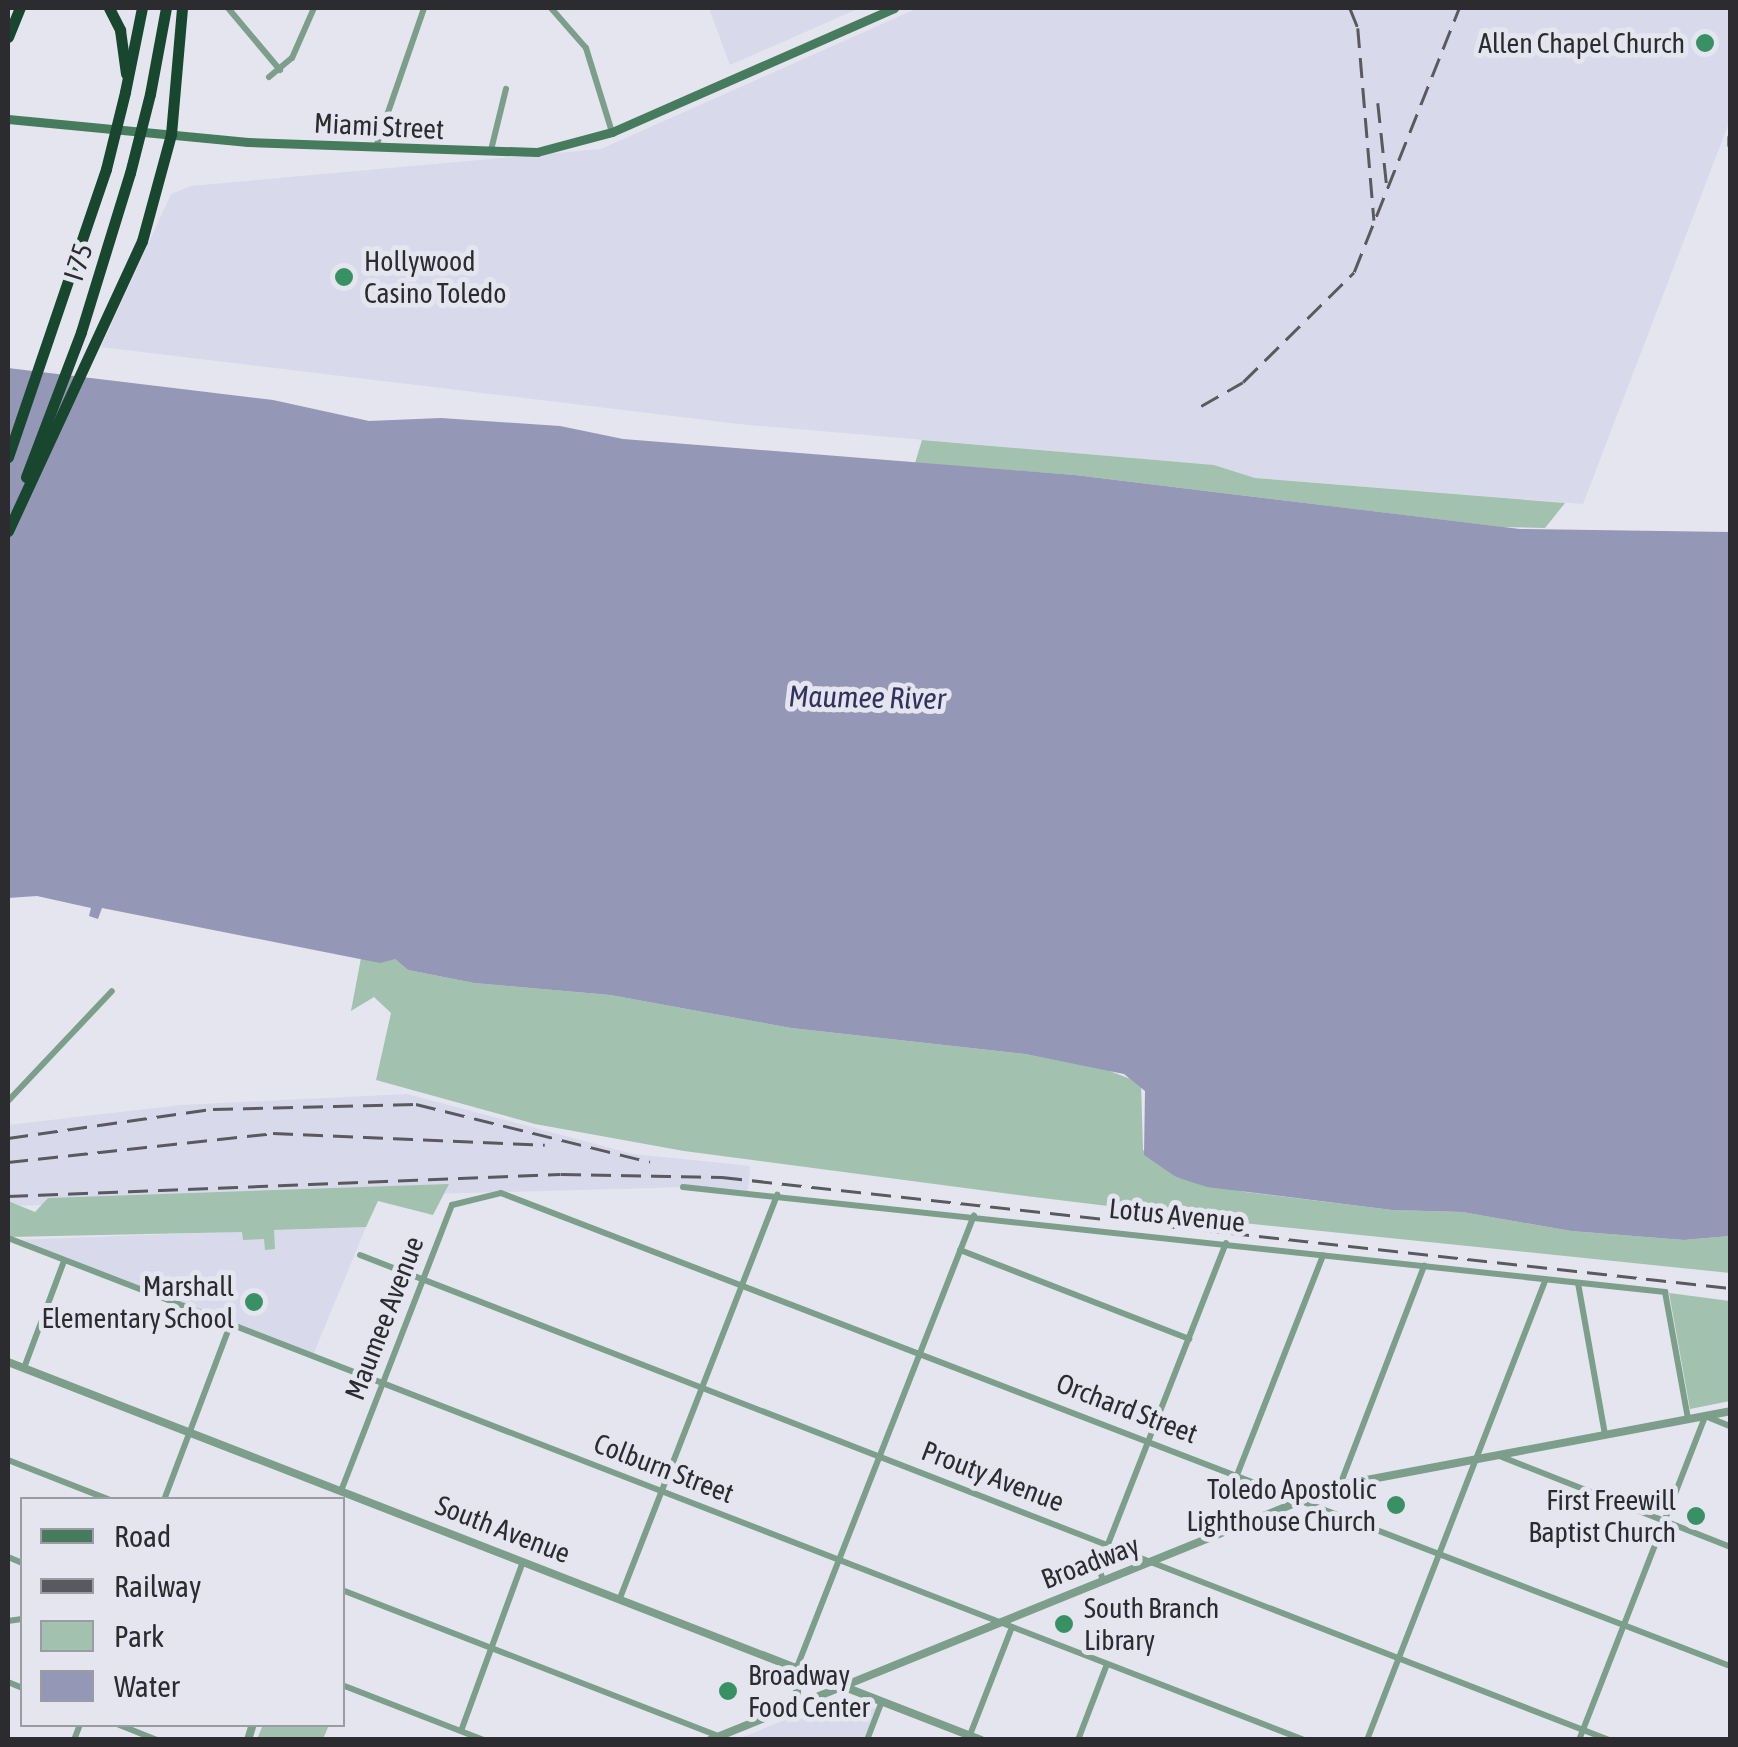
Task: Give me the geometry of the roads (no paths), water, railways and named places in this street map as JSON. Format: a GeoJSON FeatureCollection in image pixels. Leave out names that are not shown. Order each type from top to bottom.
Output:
{"type":"FeatureCollection","features":[{"type":"Feature","properties":{"kind":"highway"},"geometry":{"type":"LineString","coordinates":[[8,37],[20,8]]}},
{"type":"Feature","properties":{"kind":"highway"},"geometry":{"type":"LineString","coordinates":[[108,8],[120,30],[128,78]]}},
{"type":"Feature","properties":{"kind":"highway","name":"I 75"},"geometry":{"type":"LineString","coordinates":[[8,457],[59,318],[106,168],[142,8]]}},
{"type":"Feature","properties":{"kind":"highway","name":"I 75"},"geometry":{"type":"LineString","coordinates":[[8,523],[81,332],[130,173],[166,8]]}},
{"type":"Feature","properties":{"kind":"highway"},"geometry":{"type":"LineString","coordinates":[[8,531],[107,327],[142,241],[171,134],[182,8]]}},
{"type":"Feature","properties":{"kind":"main road","name":"Miami Street"},"geometry":{"type":"LineString","coordinates":[[8,118],[171,134],[491,155],[557,149],[612,132],[894,8]]}},
{"type":"Feature","properties":{"kind":"street"},"geometry":{"type":"LineString","coordinates":[[228,8],[280,70]]}},
{"type":"Feature","properties":{"kind":"street"},"geometry":{"type":"LineString","coordinates":[[269,76],[280,70],[314,8]]}},
{"type":"Feature","properties":{"kind":"street"},"geometry":{"type":"LineString","coordinates":[[376,148],[424,8]]}},
{"type":"Feature","properties":{"kind":"street"},"geometry":{"type":"LineString","coordinates":[[551,8],[586,48],[612,132]]}},
{"type":"Feature","properties":{"kind":"street"},"geometry":{"type":"LineString","coordinates":[[491,155],[506,89]]}},
{"type":"Feature","properties":{"kind":"street"},"geometry":{"type":"LineString","coordinates":[[8,1101],[112,991]]}},
{"type":"Feature","properties":{"kind":"street","name":"Lotus Avenue"},"geometry":{"type":"LineString","coordinates":[[683,1187],[974,1215],[1665,1292],[1688,1419]]}},
{"type":"Feature","properties":{"kind":"street","name":"Maumee Avenue"},"geometry":{"type":"LineString","coordinates":[[340,1495],[452,1205],[506,1194]]}},
{"type":"Feature","properties":{"kind":"street","name":"Orchard Street"},"geometry":{"type":"LineString","coordinates":[[506,1194],[1730,1666]]}},
{"type":"Feature","properties":{"kind":"street"},"geometry":{"type":"LineString","coordinates":[[620,1598],[776,1195]]}},
{"type":"Feature","properties":{"kind":"street"},"geometry":{"type":"LineString","coordinates":[[796,1705],[797,1668],[974,1215]]}},
{"type":"Feature","properties":{"kind":"street","name":"Colburn Street"},"geometry":{"type":"LineString","coordinates":[[8,1238],[1304,1740]]}},
{"type":"Feature","properties":{"kind":"street"},"geometry":{"type":"LineString","coordinates":[[1104,1581],[1099,1567],[1226,1243]]}},
{"type":"Feature","properties":{"kind":"street"},"geometry":{"type":"LineString","coordinates":[[960,1250],[1189,1339]]}},
{"type":"Feature","properties":{"kind":"street","name":"Prouty Avenue"},"geometry":{"type":"LineString","coordinates":[[360,1255],[1609,1740]]}},
{"type":"Feature","properties":{"kind":"street"},"geometry":{"type":"LineString","coordinates":[[1237,1475],[1324,1255]]}},
{"type":"Feature","properties":{"kind":"street"},"geometry":{"type":"LineString","coordinates":[[24,1368],[64,1260]]}},
{"type":"Feature","properties":{"kind":"street"},"geometry":{"type":"LineString","coordinates":[[1340,1486],[1424,1266]]}},
{"type":"Feature","properties":{"kind":"street"},"geometry":{"type":"LineString","coordinates":[[1367,1740],[1545,1280]]}},
{"type":"Feature","properties":{"kind":"street"},"geometry":{"type":"LineString","coordinates":[[1578,1284],[1605,1434]]}},
{"type":"Feature","properties":{"kind":"street"},"geometry":{"type":"LineString","coordinates":[[165,1497],[231,1323]]}},
{"type":"Feature","properties":{"kind":"street","name":"South Avenue"},"geometry":{"type":"LineString","coordinates":[[8,1362],[340,1495],[620,1598],[981,1740]]}},
{"type":"Feature","properties":{"kind":"street","name":"Broadway"},"geometry":{"type":"LineString","coordinates":[[714,1738],[1340,1486],[1730,1411]]}},
{"type":"Feature","properties":{"kind":"street"},"geometry":{"type":"LineString","coordinates":[[1580,1740],[1705,1416],[1730,1426]]}},
{"type":"Feature","properties":{"kind":"street"},"geometry":{"type":"LineString","coordinates":[[1496,1454],[1730,1547]]}},
{"type":"Feature","properties":{"kind":"street"},"geometry":{"type":"LineString","coordinates":[[8,1460],[102,1497]]}},
{"type":"Feature","properties":{"kind":"street"},"geometry":{"type":"LineString","coordinates":[[461,1730],[524,1562]]}},
{"type":"Feature","properties":{"kind":"street"},"geometry":{"type":"LineString","coordinates":[[345,1591],[714,1738]]}},
{"type":"Feature","properties":{"kind":"street"},"geometry":{"type":"LineString","coordinates":[[969,1737],[1012,1626]]}},
{"type":"Feature","properties":{"kind":"street"},"geometry":{"type":"LineString","coordinates":[[1078,1740],[1107,1664]]}},
{"type":"Feature","properties":{"kind":"street"},"geometry":{"type":"LineString","coordinates":[[345,1686],[484,1740]]}},
{"type":"Feature","properties":{"kind":"street"},"geometry":{"type":"LineString","coordinates":[[868,1740],[882,1700]]}},
{"type":"Feature","properties":{"kind":"street"},"geometry":{"type":"LineString","coordinates":[[125,1727],[157,1740]]}},
{"type":"Feature","properties":{"kind":"water","name":"Maumee River"},"geometry":{"type":"Polygon","coordinates":[[[8,368],[273,400],[369,421],[441,418],[560,426],[623,439],[1075,475],[1520,529],[1730,532],[1730,1236],[1684,1240],[1571,1231],[1462,1212],[1392,1210],[1207,1187],[1176,1177],[1144,1155],[1145,1091],[1124,1074],[1025,1054],[791,1028],[610,995],[474,983],[408,970],[395,959],[380,963],[102,908],[98,919],[89,916],[91,908],[37,896],[8,898],[8,368]]]}},
{"type":"Feature","properties":{"kind":"railway"},"geometry":{"type":"LineString","coordinates":[[1350,8],[1358,28],[1374,220]]}},
{"type":"Feature","properties":{"kind":"railway"},"geometry":{"type":"LineString","coordinates":[[1201,406],[1243,382],[1354,272],[1459,8]]}},
{"type":"Feature","properties":{"kind":"railway"},"geometry":{"type":"LineString","coordinates":[[1378,103],[1387,187]]}},
{"type":"Feature","properties":{"kind":"railway"},"geometry":{"type":"LineString","coordinates":[[8,1138],[213,1109],[416,1104],[650,1162]]}},
{"type":"Feature","properties":{"kind":"railway"},"geometry":{"type":"LineString","coordinates":[[8,1162],[273,1133],[545,1145]]}},
{"type":"Feature","properties":{"kind":"railway"},"geometry":{"type":"LineString","coordinates":[[8,1196],[561,1174],[722,1177],[1730,1288]]}},
{"type":"Feature","properties":{"kind":"place","name":"Allen Chapel Church"},"geometry":{"type":"Point","coordinates":[1705,43]}},
{"type":"Feature","properties":{"kind":"place","name":"Hollywood Casino Toledo"},"geometry":{"type":"Point","coordinates":[344,277]}},
{"type":"Feature","properties":{"kind":"place","name":"Marshall Elementary School"},"geometry":{"type":"Point","coordinates":[254,1302]}},
{"type":"Feature","properties":{"kind":"place","name":"Toledo Apostolic Lighthouse Church"},"geometry":{"type":"Point","coordinates":[1396,1505]}},
{"type":"Feature","properties":{"kind":"place","name":"First Freewill Baptist Church"},"geometry":{"type":"Point","coordinates":[1696,1516]}},
{"type":"Feature","properties":{"kind":"place","name":"South Branch Library"},"geometry":{"type":"Point","coordinates":[1064,1624]}},
{"type":"Feature","properties":{"kind":"place","name":"Broadway Food Center"},"geometry":{"type":"Point","coordinates":[728,1691]}}]}
